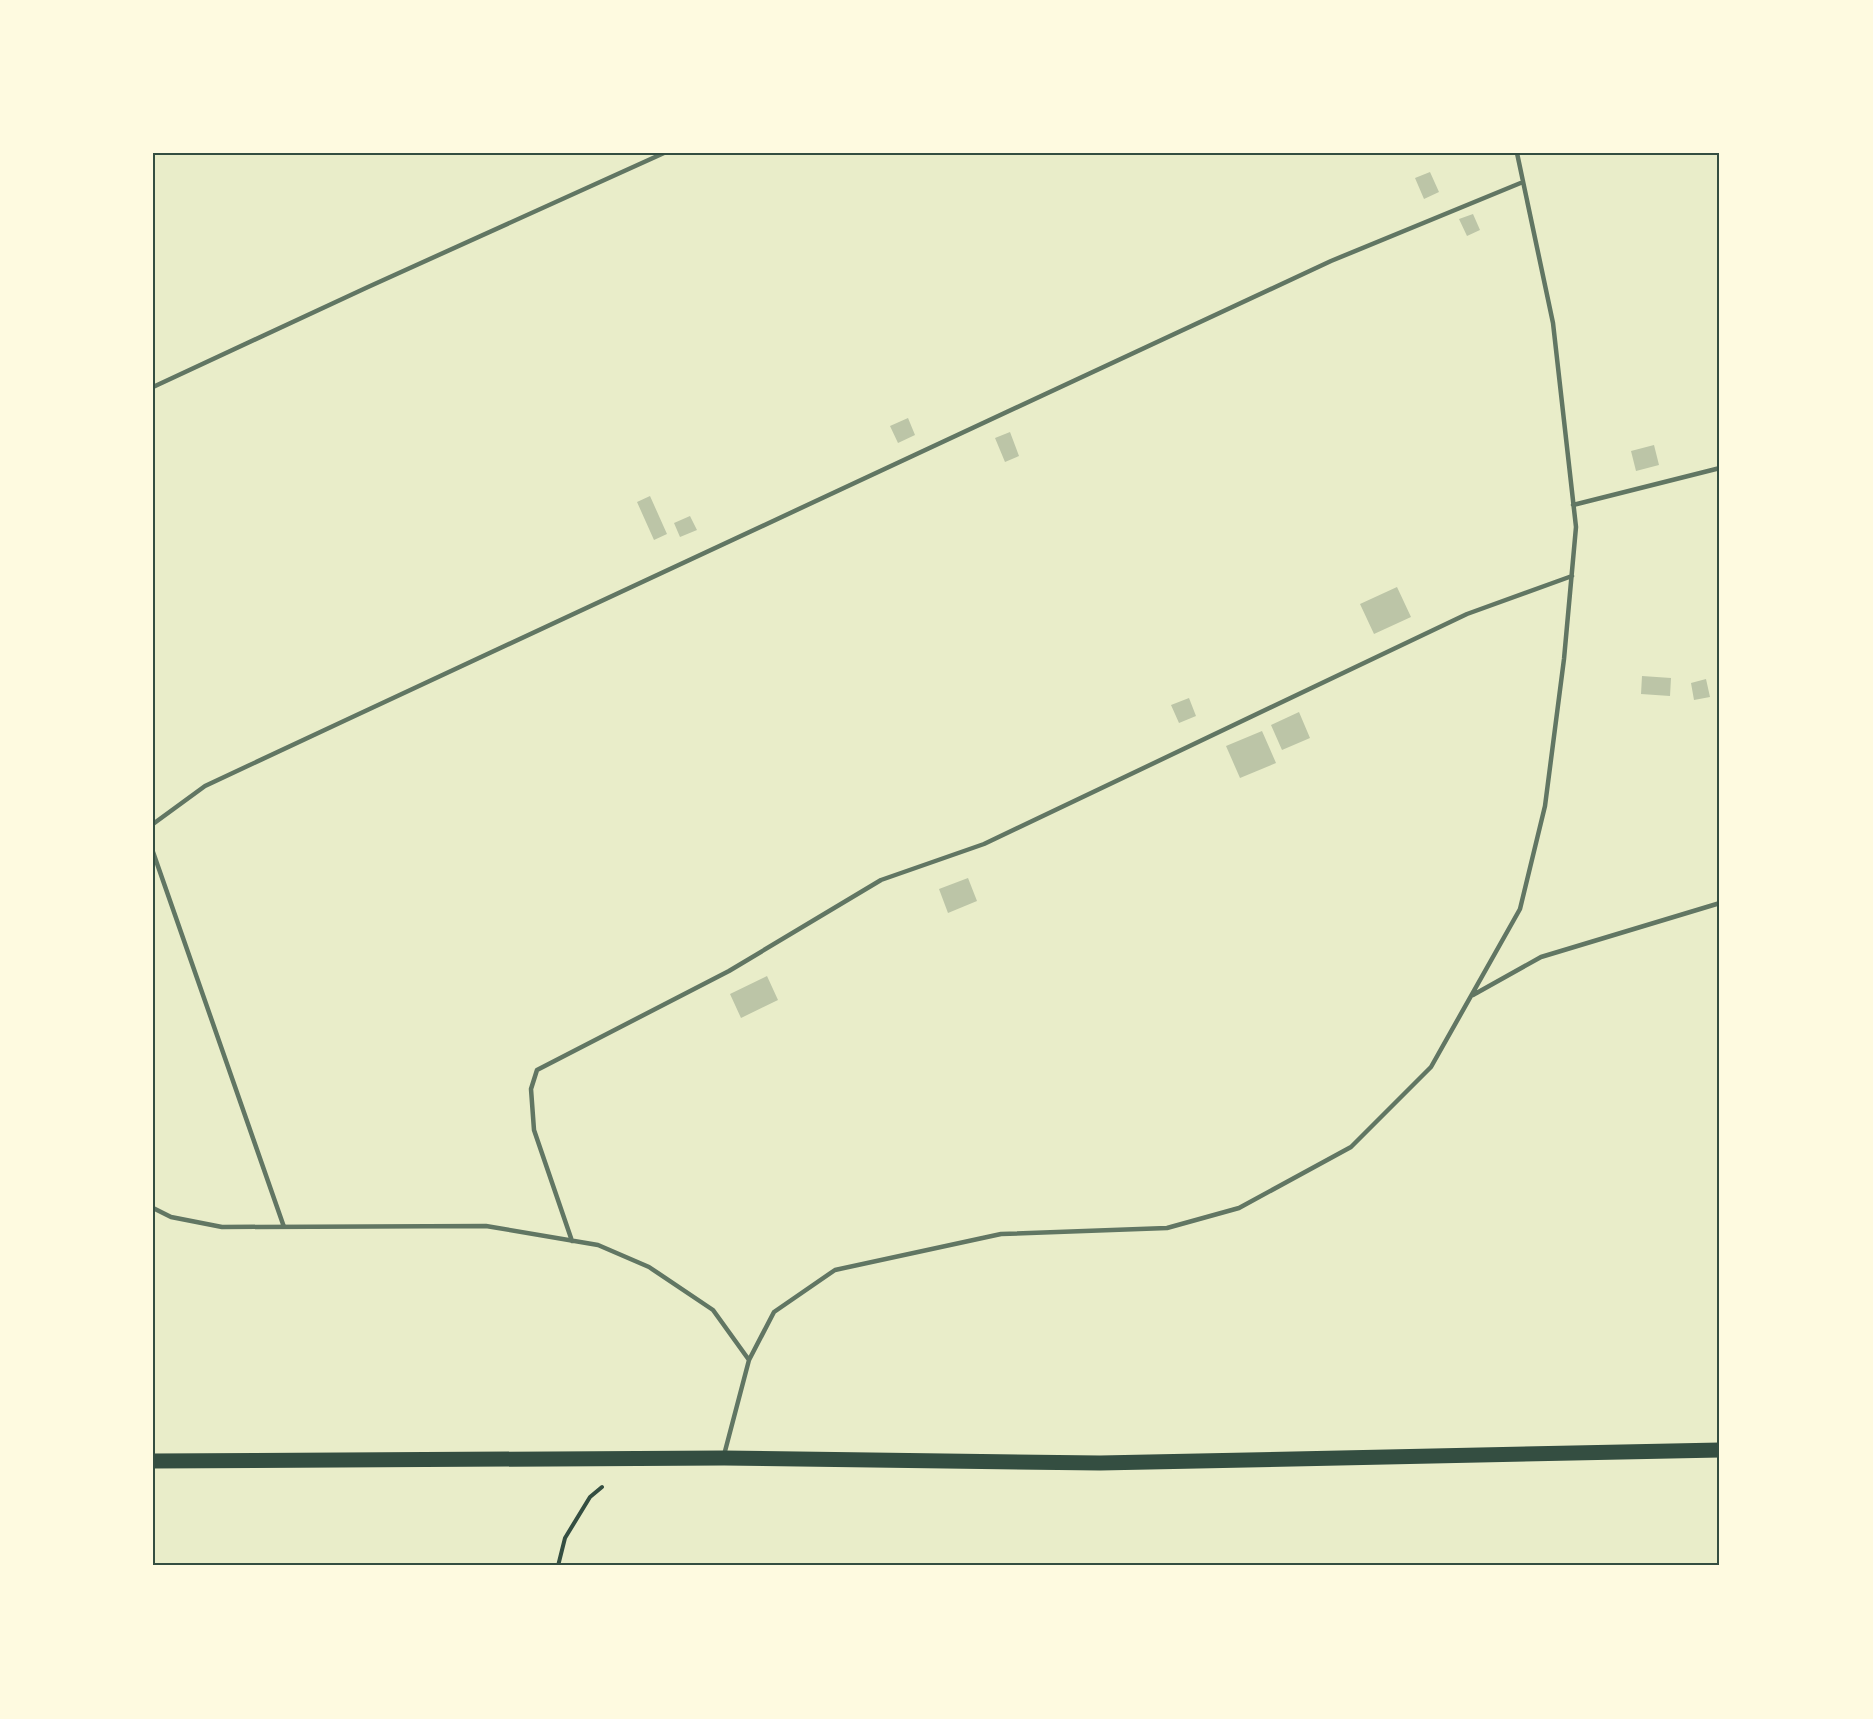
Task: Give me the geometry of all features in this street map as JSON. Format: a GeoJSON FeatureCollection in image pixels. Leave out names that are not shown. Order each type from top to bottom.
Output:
{"type":"FeatureCollection","features":[{"type":"Feature","properties":{"kind":"main road"},"geometry":{"type":"LineString","coordinates":[[153,1461],[723,1458],[1100,1463],[1720,1450]]}},
{"type":"Feature","properties":{"kind":"lane"},"geometry":{"type":"LineString","coordinates":[[153,387],[664,153]]}},
{"type":"Feature","properties":{"kind":"lane"},"geometry":{"type":"LineString","coordinates":[[723,1458],[749,1360],[774,1312],[835,1270],[1001,1234],[1167,1228],[1239,1208],[1351,1147],[1431,1067],[1520,909],[1545,806],[1572,576],[1576,527],[1553,323],[1517,153]]}},
{"type":"Feature","properties":{"kind":"lane"},"geometry":{"type":"LineString","coordinates":[[153,824],[205,786],[336,724],[1331,261],[1524,182]]}},
{"type":"Feature","properties":{"kind":"lane"},"geometry":{"type":"LineString","coordinates":[[1573,505],[1720,468]]}},
{"type":"Feature","properties":{"kind":"lane"},"geometry":{"type":"LineString","coordinates":[[572,1241],[534,1130],[531,1089],[537,1070],[729,971],[881,880],[984,844],[1467,614],[1572,576]]}},
{"type":"Feature","properties":{"kind":"lane"},"geometry":{"type":"LineString","coordinates":[[153,852],[284,1227]]}},
{"type":"Feature","properties":{"kind":"lane"},"geometry":{"type":"LineString","coordinates":[[1471,997],[1541,957],[1720,903]]}},
{"type":"Feature","properties":{"kind":"lane"},"geometry":{"type":"LineString","coordinates":[[153,1208],[171,1217],[222,1227],[486,1226],[598,1245],[649,1267],[712,1310],[749,1360]]}},
{"type":"Feature","properties":{"kind":"path"},"geometry":{"type":"LineString","coordinates":[[558,1566],[565,1538],[590,1497],[634,1459]]}},
{"type":"Feature","properties":{"kind":"building"},"geometry":{"type":"Polygon","coordinates":[[[1430,172],[1439,192],[1424,199],[1415,178],[1430,172]]]}},
{"type":"Feature","properties":{"kind":"building"},"geometry":{"type":"Polygon","coordinates":[[[1473,214],[1480,230],[1467,236],[1459,219],[1473,214]]]}},
{"type":"Feature","properties":{"kind":"building"},"geometry":{"type":"Polygon","coordinates":[[[908,418],[915,435],[898,443],[890,426],[908,418]]]}},
{"type":"Feature","properties":{"kind":"building"},"geometry":{"type":"Polygon","coordinates":[[[1010,432],[1019,456],[1005,462],[995,438],[1010,432]]]}},
{"type":"Feature","properties":{"kind":"building"},"geometry":{"type":"Polygon","coordinates":[[[1654,445],[1659,465],[1636,471],[1631,451],[1654,445]]]}},
{"type":"Feature","properties":{"kind":"building"},"geometry":{"type":"Polygon","coordinates":[[[650,496],[667,534],[654,540],[637,502],[650,496]]]}},
{"type":"Feature","properties":{"kind":"building"},"geometry":{"type":"Polygon","coordinates":[[[690,516],[697,530],[680,537],[674,523],[690,516]]]}},
{"type":"Feature","properties":{"kind":"building"},"geometry":{"type":"Polygon","coordinates":[[[1397,587],[1411,617],[1374,634],[1360,604],[1397,587]]]}},
{"type":"Feature","properties":{"kind":"building"},"geometry":{"type":"Polygon","coordinates":[[[1642,676],[1671,678],[1670,696],[1641,694],[1642,676]]]}},
{"type":"Feature","properties":{"kind":"building"},"geometry":{"type":"Polygon","coordinates":[[[1706,679],[1710,697],[1694,700],[1691,683],[1706,679]]]}},
{"type":"Feature","properties":{"kind":"building"},"geometry":{"type":"Polygon","coordinates":[[[1189,698],[1196,716],[1179,723],[1171,705],[1189,698]]]}},
{"type":"Feature","properties":{"kind":"building"},"geometry":{"type":"Polygon","coordinates":[[[1299,712],[1310,738],[1282,750],[1271,725],[1299,712]]]}},
{"type":"Feature","properties":{"kind":"building"},"geometry":{"type":"Polygon","coordinates":[[[1262,731],[1276,763],[1240,778],[1226,746],[1262,731]]]}},
{"type":"Feature","properties":{"kind":"building"},"geometry":{"type":"Polygon","coordinates":[[[968,878],[977,901],[948,913],[939,889],[968,878]]]}},
{"type":"Feature","properties":{"kind":"building"},"geometry":{"type":"Polygon","coordinates":[[[767,976],[778,1000],[741,1018],[730,994],[767,976]]]}}]}
